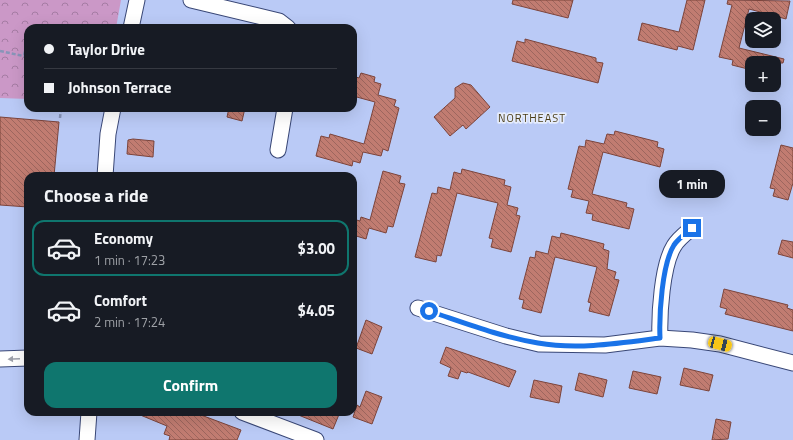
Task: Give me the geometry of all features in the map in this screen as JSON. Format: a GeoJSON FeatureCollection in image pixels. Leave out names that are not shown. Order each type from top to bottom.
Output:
{"type":"FeatureCollection","features":[{"type":"Feature","properties":{"kind":"street"},"geometry":{"type":"LineString","coordinates":[[132,24],[137,0]]}},
{"type":"Feature","properties":{"kind":"street"},"geometry":{"type":"LineString","coordinates":[[191,0],[279,21],[283,24]]}},
{"type":"Feature","properties":{"kind":"street"},"geometry":{"type":"LineString","coordinates":[[105,172],[108,134],[112,112]]}},
{"type":"Feature","properties":{"kind":"street"},"geometry":{"type":"LineString","coordinates":[[278,150],[284,112]]}},
{"type":"Feature","properties":{"kind":"street"},"geometry":{"type":"LineString","coordinates":[[660,338],[659,317],[668,263],[674,245],[692,228]]}},
{"type":"Feature","properties":{"kind":"street"},"geometry":{"type":"LineString","coordinates":[[418,308],[506,336],[539,344],[605,345],[660,338],[720,344],[793,363]]}},
{"type":"Feature","properties":{"kind":"street"},"geometry":{"type":"LineString","coordinates":[[0,360],[24,358]]}},
{"type":"Feature","properties":{"kind":"street"},"geometry":{"type":"LineString","coordinates":[[87,440],[89,416]]}},
{"type":"Feature","properties":{"kind":"street"},"geometry":{"type":"LineString","coordinates":[[253,416],[316,440]]}},
{"type":"Feature","properties":{"kind":"path"},"geometry":{"type":"LineString","coordinates":[[0,51],[24,55]]}},
{"type":"Feature","properties":{"kind":"path"},"geometry":{"type":"LineString","coordinates":[[60,118],[61,112]]}},
{"type":"Feature","properties":{"kind":"green space"},"geometry":{"type":"Polygon","coordinates":[[[0,0],[121,0],[117,24],[24,24],[24,99],[0,98],[0,0]]]}},
{"type":"Feature","properties":{"kind":"building"},"geometry":{"type":"Polygon","coordinates":[[[513,0],[573,0],[568,18],[512,4],[513,0]]]}},
{"type":"Feature","properties":{"kind":"building"},"geometry":{"type":"Polygon","coordinates":[[[687,0],[705,0],[693,50],[678,46],[677,50],[638,40],[642,23],[679,32],[687,0]]]}},
{"type":"Feature","properties":{"kind":"building"},"geometry":{"type":"Polygon","coordinates":[[[728,0],[790,1],[786,19],[781,18],[781,12],[760,12],[749,9],[748,12],[745,12],[745,25],[739,48],[772,56],[745,56],[745,68],[732,65],[733,60],[719,57],[732,5],[727,4],[728,0]]]}},
{"type":"Feature","properties":{"kind":"building"},"geometry":{"type":"Polygon","coordinates":[[[525,39],[596,58],[596,62],[603,63],[598,83],[512,61],[517,41],[525,43],[525,39]]]}},
{"type":"Feature","properties":{"kind":"building"},"geometry":{"type":"Polygon","coordinates":[[[781,58],[784,59],[783,63],[781,63],[781,58]]]}},
{"type":"Feature","properties":{"kind":"building"},"geometry":{"type":"Polygon","coordinates":[[[361,73],[375,77],[374,82],[381,84],[378,95],[396,100],[394,106],[399,108],[388,151],[383,149],[381,156],[363,152],[360,163],[353,161],[352,166],[316,156],[321,136],[329,138],[330,134],[364,144],[375,102],[357,97],[357,77],[359,78],[361,73]]]}},
{"type":"Feature","properties":{"kind":"building"},"geometry":{"type":"Polygon","coordinates":[[[463,83],[471,85],[490,107],[466,129],[463,125],[450,136],[434,117],[455,98],[455,88],[463,83]]]}},
{"type":"Feature","properties":{"kind":"building"},"geometry":{"type":"Polygon","coordinates":[[[228,112],[244,112],[242,121],[227,117],[228,112]]]}},
{"type":"Feature","properties":{"kind":"building"},"geometry":{"type":"Polygon","coordinates":[[[0,117],[59,122],[54,172],[24,172],[24,207],[0,205],[0,117]]]}},
{"type":"Feature","properties":{"kind":"building"},"geometry":{"type":"Polygon","coordinates":[[[615,131],[658,142],[657,147],[664,149],[660,167],[603,152],[592,194],[627,203],[626,207],[634,209],[629,229],[592,220],[593,214],[586,213],[589,201],[571,197],[573,190],[568,189],[579,146],[585,147],[586,140],[604,144],[607,134],[614,135],[615,131]]]}},
{"type":"Feature","properties":{"kind":"building"},"geometry":{"type":"Polygon","coordinates":[[[128,140],[154,141],[153,157],[127,154],[128,140]]]}},
{"type":"Feature","properties":{"kind":"building"},"geometry":{"type":"Polygon","coordinates":[[[781,145],[793,148],[793,183],[788,200],[773,196],[775,189],[770,188],[781,145]]]}},
{"type":"Feature","properties":{"kind":"building"},"geometry":{"type":"Polygon","coordinates":[[[462,169],[505,180],[504,185],[511,187],[507,205],[518,208],[516,215],[520,216],[511,252],[491,247],[493,239],[489,238],[498,203],[457,193],[441,256],[437,255],[436,262],[415,257],[432,193],[437,194],[438,187],[450,190],[454,172],[461,174],[462,169]]]}},
{"type":"Feature","properties":{"kind":"building"},"geometry":{"type":"Polygon","coordinates":[[[383,171],[401,176],[399,183],[405,184],[393,227],[388,226],[386,233],[369,228],[366,239],[357,236],[357,220],[360,221],[361,217],[370,220],[383,171]]]}},
{"type":"Feature","properties":{"kind":"building"},"geometry":{"type":"Polygon","coordinates":[[[561,233],[604,244],[603,249],[609,251],[607,269],[616,272],[614,279],[619,280],[609,316],[589,311],[591,303],[588,302],[597,267],[555,257],[541,313],[522,308],[524,300],[519,299],[530,257],[535,258],[536,251],[548,254],[552,236],[560,238],[561,233]]]}},
{"type":"Feature","properties":{"kind":"building"},"geometry":{"type":"Polygon","coordinates":[[[782,240],[793,242],[793,258],[778,254],[782,240]]]}},
{"type":"Feature","properties":{"kind":"building"},"geometry":{"type":"Polygon","coordinates":[[[724,289],[788,305],[787,308],[793,310],[793,331],[725,314],[727,309],[720,307],[724,289]]]}},
{"type":"Feature","properties":{"kind":"building"},"geometry":{"type":"Polygon","coordinates":[[[366,320],[382,327],[372,354],[357,348],[366,320]]]}},
{"type":"Feature","properties":{"kind":"building"},"geometry":{"type":"Polygon","coordinates":[[[446,347],[516,371],[509,387],[468,372],[461,371],[458,379],[448,376],[451,368],[440,363],[446,347]]]}},
{"type":"Feature","properties":{"kind":"building"},"geometry":{"type":"Polygon","coordinates":[[[684,368],[713,375],[709,391],[680,385],[684,368]]]}},
{"type":"Feature","properties":{"kind":"building"},"geometry":{"type":"Polygon","coordinates":[[[633,371],[661,377],[657,394],[629,388],[633,371]]]}},
{"type":"Feature","properties":{"kind":"building"},"geometry":{"type":"Polygon","coordinates":[[[579,373],[607,380],[603,397],[575,390],[579,373]]]}},
{"type":"Feature","properties":{"kind":"building"},"geometry":{"type":"Polygon","coordinates":[[[534,380],[562,386],[559,403],[530,397],[534,380]]]}},
{"type":"Feature","properties":{"kind":"building"},"geometry":{"type":"Polygon","coordinates":[[[366,391],[382,397],[372,424],[353,417],[357,416],[357,405],[360,407],[366,391]]]}},
{"type":"Feature","properties":{"kind":"building"},"geometry":{"type":"Polygon","coordinates":[[[143,416],[204,416],[241,430],[237,440],[169,440],[170,436],[164,434],[167,426],[143,416]]]}},
{"type":"Feature","properties":{"kind":"building"},"geometry":{"type":"Polygon","coordinates":[[[301,416],[338,416],[333,429],[301,416]]]}},
{"type":"Feature","properties":{"kind":"building"},"geometry":{"type":"Polygon","coordinates":[[[716,419],[731,422],[728,439],[712,440],[716,419]]]}},
{"type":"Feature","properties":{"kind":"district","name":"NORTHEAST"},"geometry":{"type":"Point","coordinates":[532,118]}},
{"type":"Feature","properties":{"kind":"route"},"geometry":{"type":"LineString","coordinates":[[429,311],[506,336],[539,344],[605,345],[660,338],[659,317],[668,263],[674,245],[692,228]]}}]}
